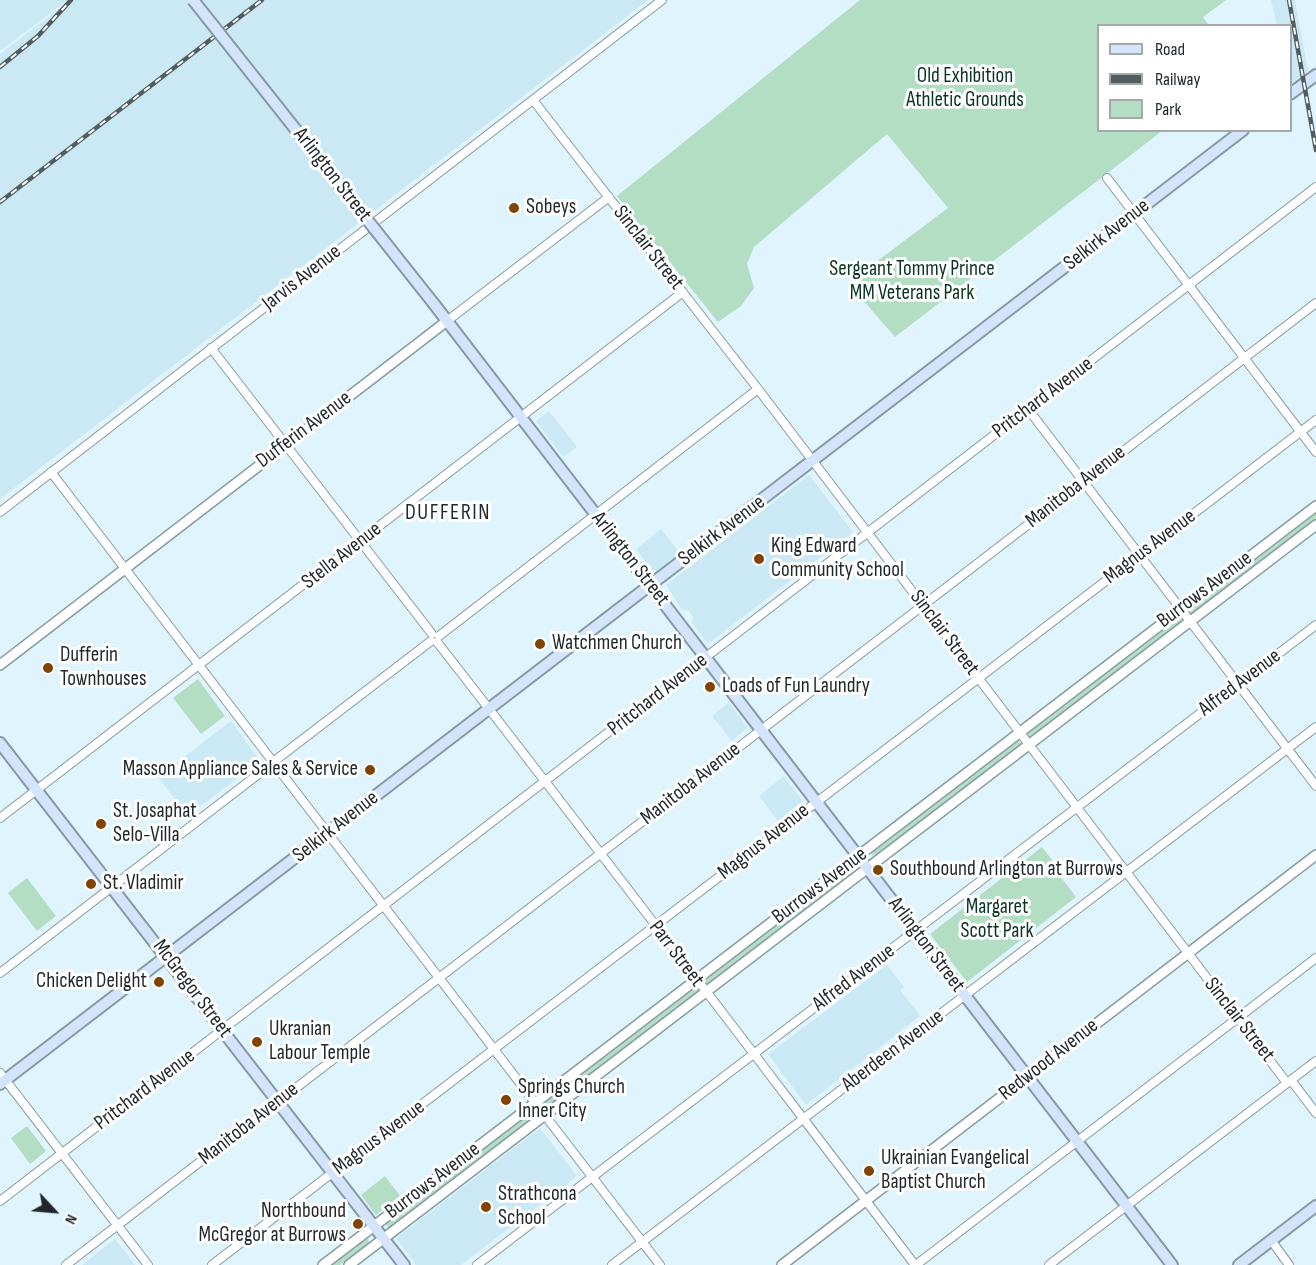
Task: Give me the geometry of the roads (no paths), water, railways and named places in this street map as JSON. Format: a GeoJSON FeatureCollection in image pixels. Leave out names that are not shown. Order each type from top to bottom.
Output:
{"type":"FeatureCollection","features":[{"type":"Feature","properties":{"kind":"main road","name":"Arlington Street"},"geometry":{"type":"LineString","coordinates":[[193,0],[434,304],[1172,1265]]}},
{"type":"Feature","properties":{"kind":"main road"},"geometry":{"type":"LineString","coordinates":[[1292,93],[1316,75]]}},
{"type":"Feature","properties":{"kind":"main road","name":"Selkirk Avenue"},"geometry":{"type":"LineString","coordinates":[[2,1079],[168,956],[1240,132]]}},
{"type":"Feature","properties":{"kind":"main road","name":"McGregor Street"},"geometry":{"type":"LineString","coordinates":[[0,743],[168,956],[404,1265]]}},
{"type":"Feature","properties":{"kind":"main road"},"geometry":{"type":"LineString","coordinates":[[1239,1265],[1316,1206]]}},
{"type":"Feature","properties":{"kind":"street","name":"Jarvis Avenue"},"geometry":{"type":"LineString","coordinates":[[0,512],[662,0]]}},
{"type":"Feature","properties":{"kind":"street","name":"Sinclair Street"},"geometry":{"type":"LineString","coordinates":[[533,100],[758,389],[1188,954],[1316,1113]]}},
{"type":"Feature","properties":{"kind":"street"},"geometry":{"type":"LineString","coordinates":[[1107,178],[1316,452]]}},
{"type":"Feature","properties":{"kind":"street","name":"Pritchard Avenue"},"geometry":{"type":"LineString","coordinates":[[0,1201],[1316,187]]}},
{"type":"Feature","properties":{"kind":"street","name":"Dufferin Avenue"},"geometry":{"type":"LineString","coordinates":[[0,665],[609,197]]}},
{"type":"Feature","properties":{"kind":"street","name":"Stella Avenue"},"geometry":{"type":"LineString","coordinates":[[0,818],[683,292]]}},
{"type":"Feature","properties":{"kind":"street","name":"Manitoba Avenue"},"geometry":{"type":"LineString","coordinates":[[66,1265],[1316,303]]}},
{"type":"Feature","properties":{"kind":"street","name":"Parr Street"},"geometry":{"type":"LineString","coordinates":[[212,348],[489,709],[547,781],[655,927],[916,1265]]}},
{"type":"Feature","properties":{"kind":"street"},"geometry":{"type":"LineString","coordinates":[[0,973],[758,389]]}},
{"type":"Feature","properties":{"kind":"street"},"geometry":{"type":"LineString","coordinates":[[1028,409],[1316,786]]}},
{"type":"Feature","properties":{"kind":"street","name":"Magnus Avenue"},"geometry":{"type":"LineString","coordinates":[[212,1265],[1316,420]]}},
{"type":"Feature","properties":{"kind":"street"},"geometry":{"type":"LineString","coordinates":[[51,472],[660,1265]]}},
{"type":"Feature","properties":{"kind":"street","name":"Burrows Avenue"},"geometry":{"type":"LineString","coordinates":[[323,1265],[1316,506]]}},
{"type":"Feature","properties":{"kind":"street","name":"Burrows Avenue"},"geometry":{"type":"LineString","coordinates":[[349,1265],[1316,525]]}},
{"type":"Feature","properties":{"kind":"street","name":"Alfred Avenue"},"geometry":{"type":"LineString","coordinates":[[477,1265],[1316,625]]}},
{"type":"Feature","properties":{"kind":"street","name":"Aberdeen Avenue"},"geometry":{"type":"LineString","coordinates":[[612,1265],[1316,727]]}},
{"type":"Feature","properties":{"kind":"street","name":"Redwood Avenue"},"geometry":{"type":"LineString","coordinates":[[782,1265],[1316,855]]}},
{"type":"Feature","properties":{"kind":"street"},"geometry":{"type":"LineString","coordinates":[[916,1265],[1316,958]]}},
{"type":"Feature","properties":{"kind":"street"},"geometry":{"type":"LineString","coordinates":[[1049,1265],[1316,1060]]}},
{"type":"Feature","properties":{"kind":"street"},"geometry":{"type":"LineString","coordinates":[[2,1079],[148,1265]]}},
{"type":"Feature","properties":{"kind":"street"},"geometry":{"type":"LineString","coordinates":[[1271,1240],[1289,1265]]}},
{"type":"Feature","properties":{"kind":"railway"},"geometry":{"type":"LineString","coordinates":[[0,67],[38,36],[71,0]]}},
{"type":"Feature","properties":{"kind":"railway"},"geometry":{"type":"LineString","coordinates":[[0,202],[262,0]]}},
{"type":"Feature","properties":{"kind":"railway"},"geometry":{"type":"LineString","coordinates":[[1289,0],[1316,150]]}},
{"type":"Feature","properties":{"kind":"place","name":"Sobeys"},"geometry":{"type":"Point","coordinates":[514,208]}},
{"type":"Feature","properties":{"kind":"place","name":"King Edward Community School"},"geometry":{"type":"Point","coordinates":[759,559]}},
{"type":"Feature","properties":{"kind":"place","name":"Watchmen Church"},"geometry":{"type":"Point","coordinates":[540,644]}},
{"type":"Feature","properties":{"kind":"place","name":"Dufferin Townhouses"},"geometry":{"type":"Point","coordinates":[48,668]}},
{"type":"Feature","properties":{"kind":"place","name":"Loads of Fun Laundry"},"geometry":{"type":"Point","coordinates":[710,687]}},
{"type":"Feature","properties":{"kind":"place","name":"Masson Appliance Sales & Service"},"geometry":{"type":"Point","coordinates":[370,770]}},
{"type":"Feature","properties":{"kind":"place","name":"St. Josaphat Selo-Villa"},"geometry":{"type":"Point","coordinates":[101,824]}},
{"type":"Feature","properties":{"kind":"place","name":"Southbound Arlington at Burrows"},"geometry":{"type":"Point","coordinates":[878,870]}},
{"type":"Feature","properties":{"kind":"place","name":"St. Vladimir"},"geometry":{"type":"Point","coordinates":[91,884]}},
{"type":"Feature","properties":{"kind":"place","name":"Chicken Delight"},"geometry":{"type":"Point","coordinates":[159,982]}},
{"type":"Feature","properties":{"kind":"place","name":"Ukranian Labour Temple"},"geometry":{"type":"Point","coordinates":[257,1042]}},
{"type":"Feature","properties":{"kind":"place","name":"Springs Church Inner City"},"geometry":{"type":"Point","coordinates":[506,1100]}},
{"type":"Feature","properties":{"kind":"place","name":"Ukrainian Evangelical Baptist Church"},"geometry":{"type":"Point","coordinates":[869,1171]}},
{"type":"Feature","properties":{"kind":"place","name":"Strathcona School"},"geometry":{"type":"Point","coordinates":[486,1207]}},
{"type":"Feature","properties":{"kind":"place","name":"Northbound McGregor at Burrows"},"geometry":{"type":"Point","coordinates":[358,1224]}},
{"type":"Feature","properties":{"kind":"district","name":"DUFFERIN"},"geometry":{"type":"Point","coordinates":[448,513]}},
{"type":"Feature","properties":{"kind":"park label","name":"Old Exhibition Athletic Grounds"},"geometry":{"type":"Point","coordinates":[965,89]}},
{"type":"Feature","properties":{"kind":"park label","name":"Sergeant Tommy Prince MM Veterans Park"},"geometry":{"type":"Point","coordinates":[912,282]}},
{"type":"Feature","properties":{"kind":"park label","name":"Margaret Scott Park"},"geometry":{"type":"Point","coordinates":[997,920]}}]}
